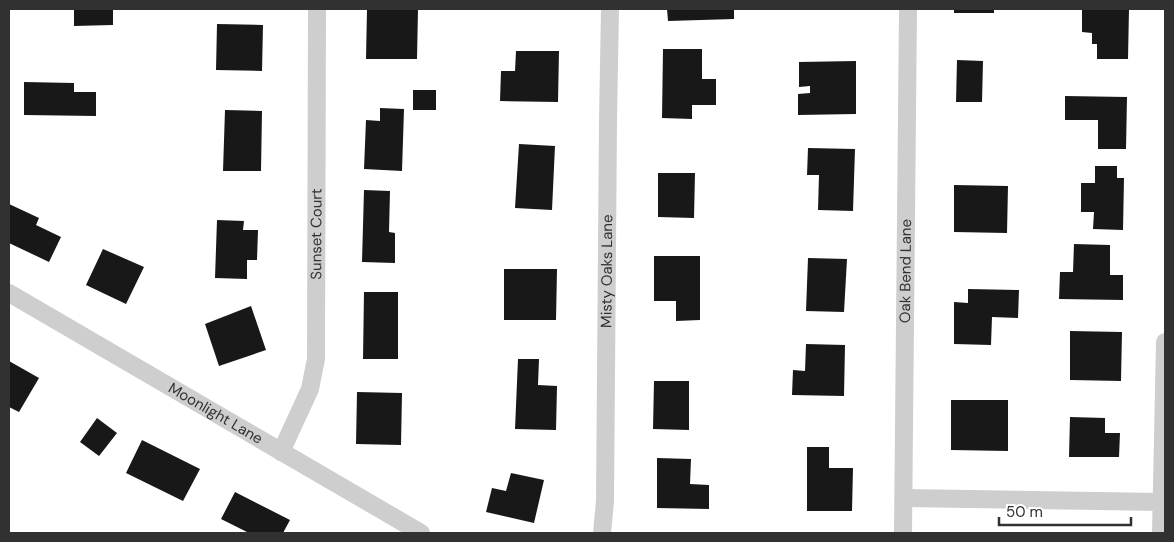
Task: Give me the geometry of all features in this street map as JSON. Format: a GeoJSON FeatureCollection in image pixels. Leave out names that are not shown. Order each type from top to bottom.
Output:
{"type":"FeatureCollection","features":[{"type":"Feature","properties":{"kind":"street","name":"Sunset Court"},"geometry":{"type":"LineString","coordinates":[[281,452],[310,389],[316,359],[317,9]]}},
{"type":"Feature","properties":{"kind":"street","name":"Misty Oaks Lane"},"geometry":{"type":"LineString","coordinates":[[602,533],[605,502],[610,9]]}},
{"type":"Feature","properties":{"kind":"street","name":"Oak Bend Lane"},"geometry":{"type":"LineString","coordinates":[[903,533],[908,9]]}},
{"type":"Feature","properties":{"kind":"street","name":"Moonlight Lane"},"geometry":{"type":"LineString","coordinates":[[9,293],[421,533]]}},
{"type":"Feature","properties":{"kind":"street"},"geometry":{"type":"LineString","coordinates":[[1161,533],[1165,342]]}},
{"type":"Feature","properties":{"kind":"street"},"geometry":{"type":"LineString","coordinates":[[904,498],[1162,502]]}},
{"type":"Feature","properties":{"kind":"building"},"geometry":{"type":"Polygon","coordinates":[[[74,9],[113,9],[113,25],[74,26],[74,9]]]}},
{"type":"Feature","properties":{"kind":"building"},"geometry":{"type":"Polygon","coordinates":[[[367,9],[418,9],[417,59],[366,59],[367,9]]]}},
{"type":"Feature","properties":{"kind":"building"},"geometry":{"type":"Polygon","coordinates":[[[667,9],[734,9],[734,19],[668,21],[667,9]]]}},
{"type":"Feature","properties":{"kind":"building"},"geometry":{"type":"Polygon","coordinates":[[[954,9],[994,9],[994,13],[954,13],[954,9]]]}},
{"type":"Feature","properties":{"kind":"building"},"geometry":{"type":"Polygon","coordinates":[[[1082,9],[1129,9],[1128,59],[1097,59],[1097,44],[1092,44],[1092,33],[1082,32],[1082,9]]]}},
{"type":"Feature","properties":{"kind":"building"},"geometry":{"type":"Polygon","coordinates":[[[217,24],[263,25],[262,71],[216,70],[217,24]]]}},
{"type":"Feature","properties":{"kind":"building"},"geometry":{"type":"Polygon","coordinates":[[[663,49],[702,49],[702,79],[716,79],[716,105],[692,105],[692,119],[662,118],[663,49]]]}},
{"type":"Feature","properties":{"kind":"building"},"geometry":{"type":"Polygon","coordinates":[[[516,51],[559,51],[558,102],[500,101],[501,71],[515,71],[516,51]]]}},
{"type":"Feature","properties":{"kind":"building"},"geometry":{"type":"Polygon","coordinates":[[[957,60],[983,61],[982,102],[956,102],[957,60]]]}},
{"type":"Feature","properties":{"kind":"building"},"geometry":{"type":"Polygon","coordinates":[[[856,61],[856,114],[798,115],[798,94],[810,93],[810,86],[799,87],[799,62],[856,61]]]}},
{"type":"Feature","properties":{"kind":"building"},"geometry":{"type":"Polygon","coordinates":[[[24,82],[74,83],[74,92],[96,92],[96,116],[24,115],[24,82]]]}},
{"type":"Feature","properties":{"kind":"building"},"geometry":{"type":"Polygon","coordinates":[[[413,90],[436,90],[436,110],[413,110],[413,90]]]}},
{"type":"Feature","properties":{"kind":"building"},"geometry":{"type":"Polygon","coordinates":[[[1065,96],[1127,97],[1126,149],[1098,149],[1098,120],[1065,120],[1065,96]]]}},
{"type":"Feature","properties":{"kind":"building"},"geometry":{"type":"Polygon","coordinates":[[[380,108],[404,109],[402,171],[364,169],[366,120],[380,121],[380,108]]]}},
{"type":"Feature","properties":{"kind":"building"},"geometry":{"type":"Polygon","coordinates":[[[225,110],[262,111],[261,171],[223,171],[225,110]]]}},
{"type":"Feature","properties":{"kind":"building"},"geometry":{"type":"Polygon","coordinates":[[[519,144],[555,146],[552,210],[515,208],[519,144]]]}},
{"type":"Feature","properties":{"kind":"building"},"geometry":{"type":"Polygon","coordinates":[[[808,148],[855,149],[853,211],[818,210],[819,175],[807,175],[808,148]]]}},
{"type":"Feature","properties":{"kind":"building"},"geometry":{"type":"Polygon","coordinates":[[[1095,166],[1117,166],[1117,178],[1124,178],[1123,230],[1093,229],[1094,212],[1081,212],[1081,183],[1095,183],[1095,166]]]}},
{"type":"Feature","properties":{"kind":"building"},"geometry":{"type":"Polygon","coordinates":[[[658,173],[695,173],[694,218],[658,217],[658,173]]]}},
{"type":"Feature","properties":{"kind":"building"},"geometry":{"type":"Polygon","coordinates":[[[954,185],[1008,186],[1007,233],[954,232],[954,185]]]}},
{"type":"Feature","properties":{"kind":"building"},"geometry":{"type":"Polygon","coordinates":[[[364,190],[390,191],[389,232],[395,233],[395,263],[362,262],[364,190]]]}},
{"type":"Feature","properties":{"kind":"building"},"geometry":{"type":"Polygon","coordinates":[[[9,204],[39,218],[36,225],[61,237],[49,262],[9,243],[9,204]]]}},
{"type":"Feature","properties":{"kind":"building"},"geometry":{"type":"Polygon","coordinates":[[[217,220],[244,221],[243,230],[258,230],[257,260],[247,260],[247,279],[215,278],[217,220]]]}},
{"type":"Feature","properties":{"kind":"building"},"geometry":{"type":"Polygon","coordinates":[[[1074,244],[1110,245],[1110,275],[1123,275],[1123,300],[1059,299],[1060,272],[1073,272],[1074,244]]]}},
{"type":"Feature","properties":{"kind":"building"},"geometry":{"type":"Polygon","coordinates":[[[103,249],[144,267],[126,304],[86,285],[103,249]]]}},
{"type":"Feature","properties":{"kind":"building"},"geometry":{"type":"Polygon","coordinates":[[[654,256],[700,256],[700,320],[676,321],[676,301],[654,301],[654,256]]]}},
{"type":"Feature","properties":{"kind":"building"},"geometry":{"type":"Polygon","coordinates":[[[808,258],[847,259],[844,312],[806,311],[808,258]]]}},
{"type":"Feature","properties":{"kind":"building"},"geometry":{"type":"Polygon","coordinates":[[[504,269],[557,269],[556,320],[504,320],[504,269]]]}},
{"type":"Feature","properties":{"kind":"building"},"geometry":{"type":"Polygon","coordinates":[[[968,289],[1019,290],[1018,318],[992,317],[991,345],[954,344],[954,302],[968,303],[968,289]]]}},
{"type":"Feature","properties":{"kind":"building"},"geometry":{"type":"Polygon","coordinates":[[[364,292],[398,292],[398,359],[363,359],[364,292]]]}},
{"type":"Feature","properties":{"kind":"building"},"geometry":{"type":"Polygon","coordinates":[[[251,306],[266,350],[219,366],[205,324],[251,306]]]}},
{"type":"Feature","properties":{"kind":"building"},"geometry":{"type":"Polygon","coordinates":[[[1070,331],[1122,332],[1121,381],[1070,380],[1070,331]]]}},
{"type":"Feature","properties":{"kind":"building"},"geometry":{"type":"Polygon","coordinates":[[[806,344],[845,345],[844,396],[792,395],[793,370],[805,371],[806,344]]]}},
{"type":"Feature","properties":{"kind":"building"},"geometry":{"type":"Polygon","coordinates":[[[518,359],[539,359],[538,385],[557,386],[556,430],[515,429],[518,359]]]}},
{"type":"Feature","properties":{"kind":"building"},"geometry":{"type":"Polygon","coordinates":[[[9,361],[39,378],[19,412],[9,407],[9,361]]]}},
{"type":"Feature","properties":{"kind":"building"},"geometry":{"type":"Polygon","coordinates":[[[654,381],[689,381],[689,430],[653,429],[654,381]]]}},
{"type":"Feature","properties":{"kind":"building"},"geometry":{"type":"Polygon","coordinates":[[[357,392],[402,393],[401,445],[356,444],[357,392]]]}},
{"type":"Feature","properties":{"kind":"building"},"geometry":{"type":"Polygon","coordinates":[[[951,400],[1008,400],[1008,451],[951,450],[951,400]]]}},
{"type":"Feature","properties":{"kind":"building"},"geometry":{"type":"Polygon","coordinates":[[[1070,417],[1105,418],[1105,433],[1120,433],[1119,457],[1069,457],[1070,417]]]}},
{"type":"Feature","properties":{"kind":"building"},"geometry":{"type":"Polygon","coordinates":[[[97,418],[117,433],[99,456],[80,442],[97,418]]]}},
{"type":"Feature","properties":{"kind":"building"},"geometry":{"type":"Polygon","coordinates":[[[142,440],[200,469],[183,501],[126,473],[142,440]]]}},
{"type":"Feature","properties":{"kind":"building"},"geometry":{"type":"Polygon","coordinates":[[[807,447],[829,447],[829,468],[853,468],[852,511],[807,511],[807,447]]]}},
{"type":"Feature","properties":{"kind":"building"},"geometry":{"type":"Polygon","coordinates":[[[657,458],[691,459],[690,484],[709,485],[709,509],[657,508],[657,458]]]}},
{"type":"Feature","properties":{"kind":"building"},"geometry":{"type":"Polygon","coordinates":[[[511,473],[544,480],[534,523],[486,512],[492,488],[506,491],[511,473]]]}},
{"type":"Feature","properties":{"kind":"building"},"geometry":{"type":"Polygon","coordinates":[[[235,492],[290,520],[283,533],[249,533],[221,519],[235,492]]]}}]}
